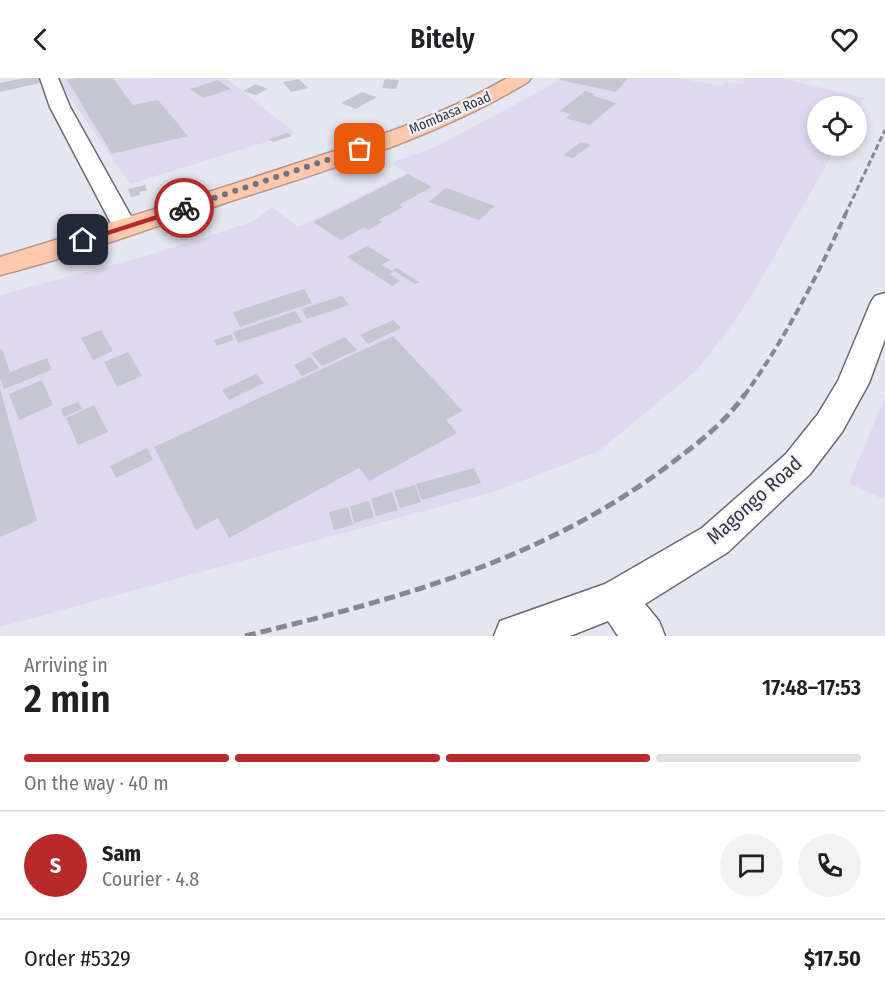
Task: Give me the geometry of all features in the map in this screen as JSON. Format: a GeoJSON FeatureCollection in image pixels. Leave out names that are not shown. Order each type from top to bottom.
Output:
{"type":"FeatureCollection","features":[{"type":"Feature","properties":{"kind":"highway","name":"Mombasa Road"},"geometry":{"type":"LineString","coordinates":[[0,266],[234,193],[438,121],[501,91],[521,78]]}},
{"type":"Feature","properties":{"kind":"street"},"geometry":{"type":"LineString","coordinates":[[49,78],[60,107],[124,227]]}},
{"type":"Feature","properties":{"kind":"street","name":"Magongo Road"},"geometry":{"type":"LineString","coordinates":[[515,636],[616,599],[715,540],[798,464],[830,423],[854,383],[885,302]]}},
{"type":"Feature","properties":{"kind":"street"},"geometry":{"type":"LineString","coordinates":[[616,599],[644,636]]}},
{"type":"Feature","properties":{"kind":"shaded area"},"geometry":{"type":"Polygon","coordinates":[[[226,78],[295,133],[130,184],[57,79],[226,78]]]}},
{"type":"Feature","properties":{"kind":"shaded area"},"geometry":{"type":"Polygon","coordinates":[[[560,78],[679,78],[722,86],[726,82],[743,85],[745,78],[779,78],[856,96],[807,96],[807,156],[831,156],[758,285],[728,331],[695,372],[599,451],[493,492],[0,627],[0,295],[146,256],[252,222],[272,207],[298,227],[407,173],[391,163],[435,147],[548,87],[560,78]]]}},
{"type":"Feature","properties":{"kind":"shaded area"},"geometry":{"type":"Polygon","coordinates":[[[885,397],[885,500],[849,483],[885,397]]]}},
{"type":"Feature","properties":{"kind":"building"},"geometry":{"type":"Polygon","coordinates":[[[24,78],[47,78],[48,81],[0,92],[0,83],[24,78]]]}},
{"type":"Feature","properties":{"kind":"building"},"geometry":{"type":"Polygon","coordinates":[[[113,78],[133,105],[158,100],[188,136],[112,154],[67,80],[113,78]]]}},
{"type":"Feature","properties":{"kind":"building"},"geometry":{"type":"Polygon","coordinates":[[[561,78],[628,78],[616,92],[560,80],[561,78]]]}},
{"type":"Feature","properties":{"kind":"building"},"geometry":{"type":"Polygon","coordinates":[[[299,79],[308,88],[291,92],[283,82],[299,79]]]}},
{"type":"Feature","properties":{"kind":"building"},"geometry":{"type":"Polygon","coordinates":[[[385,79],[399,80],[396,89],[382,88],[385,79]]]}},
{"type":"Feature","properties":{"kind":"building"},"geometry":{"type":"Polygon","coordinates":[[[218,80],[231,89],[203,98],[190,89],[218,80]]]}},
{"type":"Feature","properties":{"kind":"building"},"geometry":{"type":"Polygon","coordinates":[[[256,84],[268,89],[256,95],[243,91],[256,84]]]}},
{"type":"Feature","properties":{"kind":"building"},"geometry":{"type":"Polygon","coordinates":[[[585,91],[616,103],[590,125],[566,118],[571,114],[560,111],[585,91]]]}},
{"type":"Feature","properties":{"kind":"building"},"geometry":{"type":"Polygon","coordinates":[[[362,92],[377,97],[356,109],[341,103],[362,92]]]}},
{"type":"Feature","properties":{"kind":"building"},"geometry":{"type":"Polygon","coordinates":[[[288,133],[292,136],[273,142],[269,139],[288,133]]]}},
{"type":"Feature","properties":{"kind":"building"},"geometry":{"type":"Polygon","coordinates":[[[581,142],[591,145],[573,158],[563,155],[581,142]]]}},
{"type":"Feature","properties":{"kind":"building"},"geometry":{"type":"Polygon","coordinates":[[[408,174],[432,187],[399,205],[403,207],[378,220],[382,222],[368,230],[365,227],[341,240],[313,222],[408,174]]]}},
{"type":"Feature","properties":{"kind":"building"},"geometry":{"type":"Polygon","coordinates":[[[145,185],[147,190],[131,197],[128,189],[145,185]]]}},
{"type":"Feature","properties":{"kind":"building"},"geometry":{"type":"Polygon","coordinates":[[[446,188],[495,206],[479,220],[429,202],[446,188]]]}},
{"type":"Feature","properties":{"kind":"building"},"geometry":{"type":"Polygon","coordinates":[[[367,246],[390,260],[382,265],[394,272],[390,274],[400,281],[392,286],[347,257],[367,246]]]}},
{"type":"Feature","properties":{"kind":"building"},"geometry":{"type":"Polygon","coordinates":[[[397,268],[419,282],[415,284],[393,270],[397,268]]]}},
{"type":"Feature","properties":{"kind":"building"},"geometry":{"type":"Polygon","coordinates":[[[304,289],[312,303],[240,327],[233,312],[304,289]]]}},
{"type":"Feature","properties":{"kind":"building"},"geometry":{"type":"Polygon","coordinates":[[[342,296],[349,305],[307,319],[301,309],[342,296]]]}},
{"type":"Feature","properties":{"kind":"building"},"geometry":{"type":"Polygon","coordinates":[[[295,311],[302,322],[238,343],[233,332],[295,311]]]}},
{"type":"Feature","properties":{"kind":"building"},"geometry":{"type":"Polygon","coordinates":[[[393,320],[401,328],[368,344],[360,335],[393,320]]]}},
{"type":"Feature","properties":{"kind":"building"},"geometry":{"type":"Polygon","coordinates":[[[101,330],[113,351],[93,360],[81,338],[101,330]]]}},
{"type":"Feature","properties":{"kind":"building"},"geometry":{"type":"Polygon","coordinates":[[[231,334],[234,340],[217,346],[214,340],[231,334]]]}},
{"type":"Feature","properties":{"kind":"building"},"geometry":{"type":"Polygon","coordinates":[[[393,336],[463,411],[446,420],[457,433],[369,481],[359,468],[229,538],[218,518],[196,530],[154,447],[393,336]]]}},
{"type":"Feature","properties":{"kind":"building"},"geometry":{"type":"Polygon","coordinates":[[[345,337],[357,350],[322,366],[311,353],[345,337]]]}},
{"type":"Feature","properties":{"kind":"building"},"geometry":{"type":"Polygon","coordinates":[[[2,349],[10,372],[47,358],[52,370],[4,389],[0,378],[0,350],[2,349]]]}},
{"type":"Feature","properties":{"kind":"building"},"geometry":{"type":"Polygon","coordinates":[[[128,352],[142,376],[117,387],[104,362],[128,352]]]}},
{"type":"Feature","properties":{"kind":"building"},"geometry":{"type":"Polygon","coordinates":[[[310,357],[319,368],[302,376],[294,365],[310,357]]]}},
{"type":"Feature","properties":{"kind":"building"},"geometry":{"type":"Polygon","coordinates":[[[256,374],[264,383],[229,400],[222,390],[256,374]]]}},
{"type":"Feature","properties":{"kind":"building"},"geometry":{"type":"Polygon","coordinates":[[[42,380],[53,405],[19,420],[9,394],[42,380]]]}},
{"type":"Feature","properties":{"kind":"building"},"geometry":{"type":"Polygon","coordinates":[[[0,389],[37,521],[0,537],[0,389]]]}},
{"type":"Feature","properties":{"kind":"building"},"geometry":{"type":"Polygon","coordinates":[[[78,402],[82,409],[64,417],[61,409],[78,402]]]}},
{"type":"Feature","properties":{"kind":"building"},"geometry":{"type":"Polygon","coordinates":[[[94,405],[108,432],[78,445],[66,418],[94,405]]]}},
{"type":"Feature","properties":{"kind":"building"},"geometry":{"type":"Polygon","coordinates":[[[147,448],[153,460],[116,478],[110,466],[147,448]]]}},
{"type":"Feature","properties":{"kind":"building"},"geometry":{"type":"Polygon","coordinates":[[[474,468],[481,483],[422,500],[416,484],[474,468]]]}},
{"type":"Feature","properties":{"kind":"building"},"geometry":{"type":"Polygon","coordinates":[[[415,485],[421,502],[400,508],[394,491],[415,485]]]}},
{"type":"Feature","properties":{"kind":"building"},"geometry":{"type":"Polygon","coordinates":[[[392,492],[398,510],[376,516],[371,499],[392,492]]]}},
{"type":"Feature","properties":{"kind":"building"},"geometry":{"type":"Polygon","coordinates":[[[369,501],[374,517],[354,523],[350,506],[369,501]]]}},
{"type":"Feature","properties":{"kind":"building"},"geometry":{"type":"Polygon","coordinates":[[[348,507],[353,525],[334,530],[329,512],[348,507]]]}},
{"type":"Feature","properties":{"kind":"railway"},"geometry":{"type":"LineString","coordinates":[[845,215],[885,130]]}},
{"type":"Feature","properties":{"kind":"railway"},"geometry":{"type":"LineString","coordinates":[[744,396],[800,307],[846,213]]}},
{"type":"Feature","properties":{"kind":"railway"},"geometry":{"type":"LineString","coordinates":[[245,636],[358,607],[466,573],[519,552],[571,527],[621,498],[700,441],[720,424],[745,394]]}},
{"type":"Feature","properties":{"kind":"way so far"},"geometry":{"type":"LineString","coordinates":[[184,208],[360,149]]}},
{"type":"Feature","properties":{"kind":"route"},"geometry":{"type":"LineString","coordinates":[[83,240],[184,208]]}}]}
